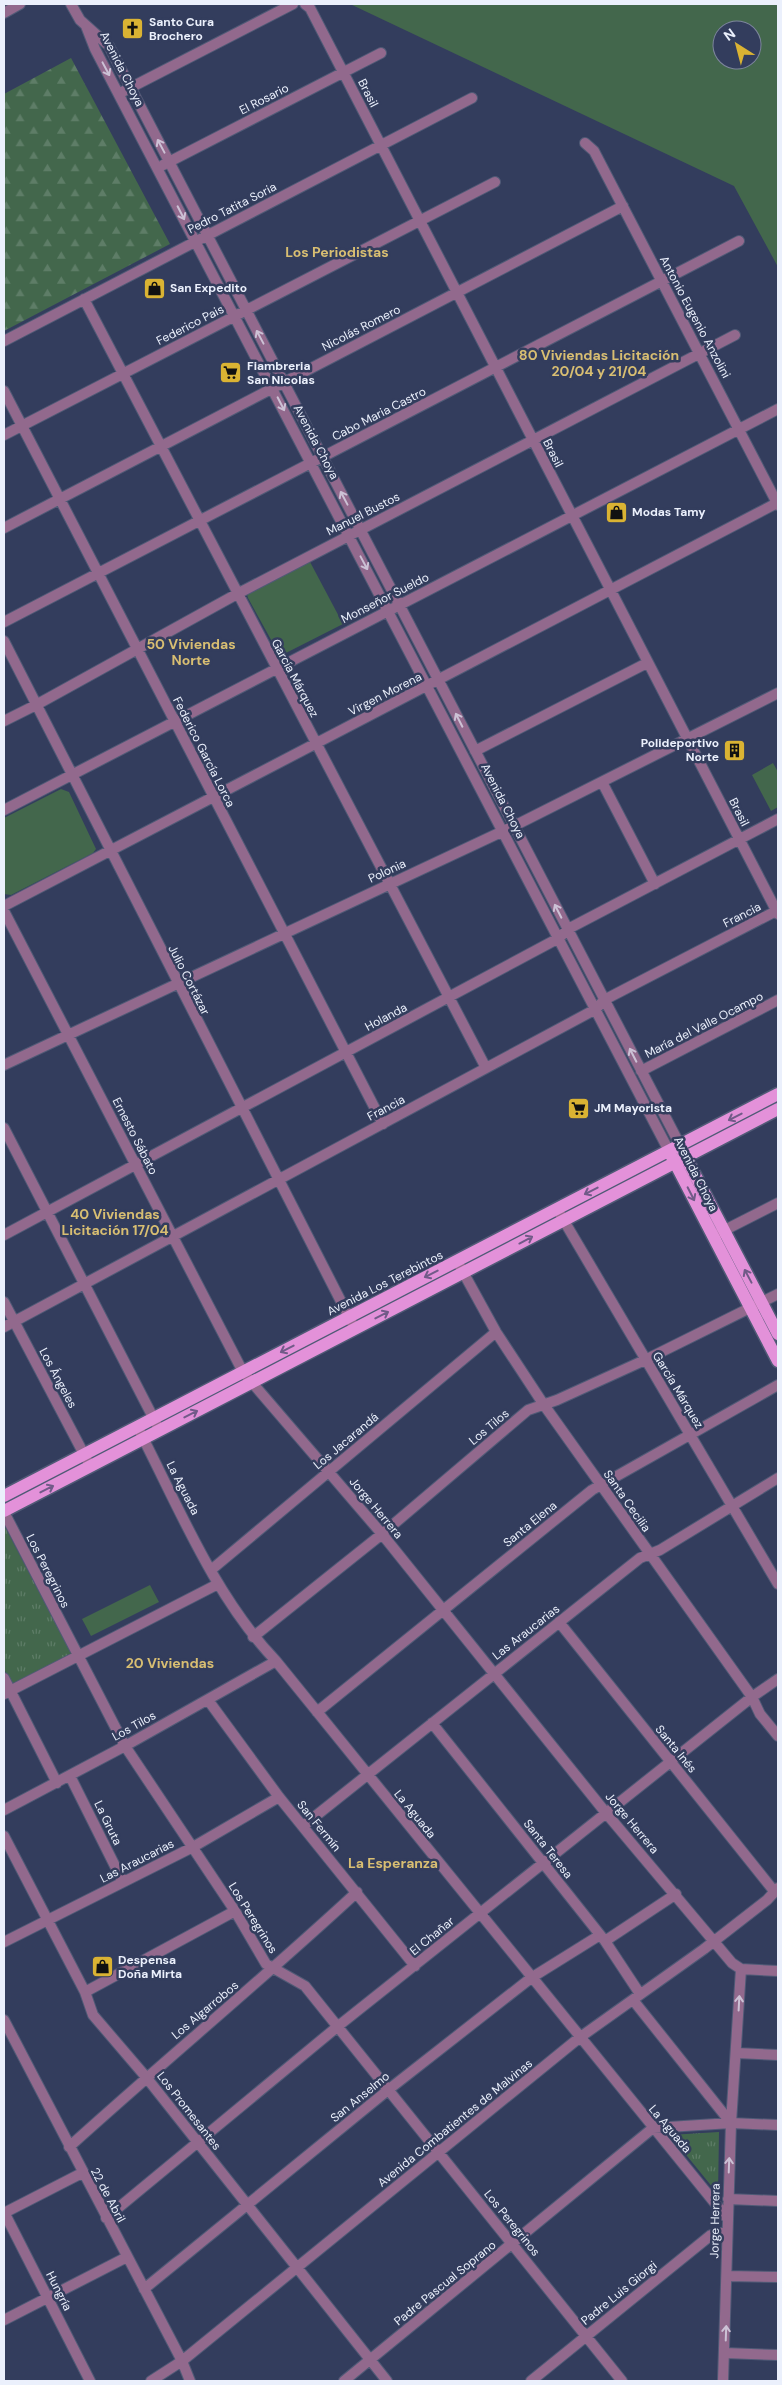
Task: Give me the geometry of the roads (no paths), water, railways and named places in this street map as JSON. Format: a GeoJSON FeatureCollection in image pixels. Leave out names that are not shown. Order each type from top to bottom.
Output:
{"type":"FeatureCollection","features":[{"type":"Feature","properties":{"kind":"main road","name":"Avenida Los Terebintos"},"geometry":{"type":"LineString","coordinates":[[4,1496],[778,1094]]}},
{"type":"Feature","properties":{"kind":"main road"},"geometry":{"type":"LineString","coordinates":[[4,1511],[778,1110]]}},
{"type":"Feature","properties":{"kind":"main road","name":"Avenida Choya"},"geometry":{"type":"LineString","coordinates":[[674,1148],[756,1306],[778,1361]]}},
{"type":"Feature","properties":{"kind":"main road","name":"Avenida Choya"},"geometry":{"type":"LineString","coordinates":[[756,1306],[778,1334]]}},
{"type":"Feature","properties":{"kind":"street"},"geometry":{"type":"LineString","coordinates":[[4,12],[20,4]]}},
{"type":"Feature","properties":{"kind":"street"},"geometry":{"type":"LineString","coordinates":[[71,4],[85,25]]}},
{"type":"Feature","properties":{"kind":"street"},"geometry":{"type":"LineString","coordinates":[[119,94],[293,4]]}},
{"type":"Feature","properties":{"kind":"street","name":"Brasil"},"geometry":{"type":"LineString","coordinates":[[305,4],[310,8],[571,516],[778,912]]}},
{"type":"Feature","properties":{"kind":"street","name":"Avenida Choya"},"geometry":{"type":"LineString","coordinates":[[85,25],[109,46],[641,1071],[674,1148]]}},
{"type":"Feature","properties":{"kind":"street","name":"Avenida Choya"},"geometry":{"type":"LineString","coordinates":[[85,25],[119,94],[596,1009],[674,1148]]}},
{"type":"Feature","properties":{"kind":"street","name":"El Rosario"},"geometry":{"type":"LineString","coordinates":[[158,168],[382,53]]}},
{"type":"Feature","properties":{"kind":"street","name":"Pedro Tatita Soria"},"geometry":{"type":"LineString","coordinates":[[4,341],[472,98]]}},
{"type":"Feature","properties":{"kind":"street","name":"Antonio Eugenio Anzolini"},"geometry":{"type":"LineString","coordinates":[[585,143],[594,151],[778,504]]}},
{"type":"Feature","properties":{"kind":"street","name":"Federico Pais"},"geometry":{"type":"LineString","coordinates":[[4,435],[495,182]]}},
{"type":"Feature","properties":{"kind":"street","name":"Nicolás Romero"},"geometry":{"type":"LineString","coordinates":[[4,528],[623,206]]}},
{"type":"Feature","properties":{"kind":"street","name":"Cabo Maria Castro"},"geometry":{"type":"LineString","coordinates":[[4,622],[739,241]]}},
{"type":"Feature","properties":{"kind":"street","name":"García Márquez"},"geometry":{"type":"LineString","coordinates":[[84,299],[486,1068]]}},
{"type":"Feature","properties":{"kind":"street","name":"Manuel Bustos"},"geometry":{"type":"LineString","coordinates":[[4,720],[36,705],[237,594],[349,535],[736,335]]}},
{"type":"Feature","properties":{"kind":"street","name":"Federico García Lorca"},"geometry":{"type":"LineString","coordinates":[[4,391],[383,1124]]}},
{"type":"Feature","properties":{"kind":"street","name":"Monseñor Sueldo"},"geometry":{"type":"LineString","coordinates":[[4,810],[778,409]]}},
{"type":"Feature","properties":{"kind":"street","name":"Virgen Morena"},"geometry":{"type":"LineString","coordinates":[[4,906],[778,504]]}},
{"type":"Feature","properties":{"kind":"street","name":"Julio Cortázar"},"geometry":{"type":"LineString","coordinates":[[4,640],[109,851],[355,1329]]}},
{"type":"Feature","properties":{"kind":"street"},"geometry":{"type":"LineString","coordinates":[[475,751],[648,663]]}},
{"type":"Feature","properties":{"kind":"street","name":"Polonia"},"geometry":{"type":"LineString","coordinates":[[4,1065],[514,826],[778,693]]}},
{"type":"Feature","properties":{"kind":"street"},"geometry":{"type":"LineString","coordinates":[[602,782],[655,884]]}},
{"type":"Feature","properties":{"kind":"street","name":"Holanda"},"geometry":{"type":"LineString","coordinates":[[4,1235],[449,998],[559,938],[568,930],[778,819]]}},
{"type":"Feature","properties":{"kind":"street","name":"Ernesto Sábato"},"geometry":{"type":"LineString","coordinates":[[4,911],[243,1372]]}},
{"type":"Feature","properties":{"kind":"street","name":"Francia"},"geometry":{"type":"LineString","coordinates":[[4,1326],[596,1009],[604,1000],[778,912]]}},
{"type":"Feature","properties":{"kind":"street","name":"María del Valle Ocampo"},"geometry":{"type":"LineString","coordinates":[[641,1071],[778,1000]]}},
{"type":"Feature","properties":{"kind":"street"},"geometry":{"type":"LineString","coordinates":[[4,1128],[160,1430]]}},
{"type":"Feature","properties":{"kind":"street"},"geometry":{"type":"LineString","coordinates":[[719,1234],[778,1203]]}},
{"type":"Feature","properties":{"kind":"street","name":"García Márquez"},"geometry":{"type":"LineString","coordinates":[[558,1209],[778,1584]]}},
{"type":"Feature","properties":{"kind":"street","name":"Santa Cecilia"},"geometry":{"type":"LineString","coordinates":[[457,1261],[496,1332],[544,1405],[752,1698],[760,1714],[778,1736]]}},
{"type":"Feature","properties":{"kind":"street","name":"Los Tilos"},"geometry":{"type":"LineString","coordinates":[[253,1637],[382,1534],[528,1410],[544,1405],[645,1360],[778,1294]]}},
{"type":"Feature","properties":{"kind":"street","name":"Los Ángeles"},"geometry":{"type":"LineString","coordinates":[[4,1302],[90,1466]]}},
{"type":"Feature","properties":{"kind":"street","name":"Los Jacarandá"},"geometry":{"type":"LineString","coordinates":[[211,1570],[496,1332]]}},
{"type":"Feature","properties":{"kind":"street","name":"Jorge Herrera"},"geometry":{"type":"LineString","coordinates":[[243,1372],[382,1534],[606,1813],[676,1894],[732,1963],[741,1969],[731,2123],[723,2378]]}},
{"type":"Feature","properties":{"kind":"street","name":"Santa Elena"},"geometry":{"type":"LineString","coordinates":[[317,1712],[601,1485],[778,1385]]}},
{"type":"Feature","properties":{"kind":"street","name":"La Aguada"},"geometry":{"type":"LineString","coordinates":[[137,1427],[218,1584],[253,1637],[276,1661],[579,2038],[727,2218]]}},
{"type":"Feature","properties":{"kind":"street","name":"Las Araucarias"},"geometry":{"type":"LineString","coordinates":[[303,1826],[640,1558],[778,1478]]}},
{"type":"Feature","properties":{"kind":"street","name":"Los Peregrinos"},"geometry":{"type":"LineString","coordinates":[[4,1511],[125,1746],[235,1911],[266,1964],[305,1986],[622,2381]]}},
{"type":"Feature","properties":{"kind":"street"},"geometry":{"type":"LineString","coordinates":[[7,1693],[218,1584]]}},
{"type":"Feature","properties":{"kind":"street","name":"Santa Inés"},"geometry":{"type":"LineString","coordinates":[[559,1622],[670,1762],[776,1890]]}},
{"type":"Feature","properties":{"kind":"street","name":"Los Tilos"},"geometry":{"type":"LineString","coordinates":[[4,1810],[125,1746],[276,1661]]}},
{"type":"Feature","properties":{"kind":"street"},"geometry":{"type":"LineString","coordinates":[[4,1678],[7,1693],[57,1783]]}},
{"type":"Feature","properties":{"kind":"street","name":"El Chañar"},"geometry":{"type":"LineString","coordinates":[[106,2218],[337,2027],[670,1762],[778,1679]]}},
{"type":"Feature","properties":{"kind":"street","name":"San Fermín"},"geometry":{"type":"LineString","coordinates":[[208,1700],[279,1797],[357,1892],[414,1966]]}},
{"type":"Feature","properties":{"kind":"street","name":"Santa Teresa"},"geometry":{"type":"LineString","coordinates":[[432,1723],[602,1939],[637,1997],[731,2123]]}},
{"type":"Feature","properties":{"kind":"street","name":"La Gruta"},"geometry":{"type":"LineString","coordinates":[[70,1776],[123,1882]]}},
{"type":"Feature","properties":{"kind":"street","name":"Las Araucarias"},"geometry":{"type":"LineString","coordinates":[[4,1942],[193,1847],[279,1797]]}},
{"type":"Feature","properties":{"kind":"street","name":"Los Promesantes"},"geometry":{"type":"LineString","coordinates":[[4,1836],[49,1919],[85,1992],[93,2015],[146,2077],[387,2381]]}},
{"type":"Feature","properties":{"kind":"street","name":"Avenida Combatientes de Malvinas"},"geometry":{"type":"LineString","coordinates":[[154,2380],[182,2360],[298,2267],[579,2038],[767,1900],[776,1890]]}},
{"type":"Feature","properties":{"kind":"street","name":"Los Algarrobos"},"geometry":{"type":"LineString","coordinates":[[69,2147],[146,2077],[274,1969],[357,1892]]}},
{"type":"Feature","properties":{"kind":"street","name":"San Anselmo"},"geometry":{"type":"LineString","coordinates":[[144,2289],[246,2204],[531,1978],[602,1939],[676,1894]]}},
{"type":"Feature","properties":{"kind":"street"},"geometry":{"type":"LineString","coordinates":[[85,1992],[235,1911]]}},
{"type":"Feature","properties":{"kind":"street"},"geometry":{"type":"LineString","coordinates":[[741,1969],[778,1971]]}},
{"type":"Feature","properties":{"kind":"street","name":"22 de Abril"},"geometry":{"type":"LineString","coordinates":[[4,2020],[82,2173],[182,2360],[190,2381]]}},
{"type":"Feature","properties":{"kind":"street"},"geometry":{"type":"LineString","coordinates":[[736,2053],[778,2055]]}},
{"type":"Feature","properties":{"kind":"street"},"geometry":{"type":"LineString","coordinates":[[653,2128],[731,2123],[778,2125]]}},
{"type":"Feature","properties":{"kind":"street","name":"Padre Pascual Soprano"},"geometry":{"type":"LineString","coordinates":[[344,2381],[653,2128]]}},
{"type":"Feature","properties":{"kind":"street"},"geometry":{"type":"LineString","coordinates":[[4,2212],[82,2173]]}},
{"type":"Feature","properties":{"kind":"street"},"geometry":{"type":"LineString","coordinates":[[728,2199],[778,2201]]}},
{"type":"Feature","properties":{"kind":"street","name":"Hungría"},"geometry":{"type":"LineString","coordinates":[[4,2212],[90,2381]]}},
{"type":"Feature","properties":{"kind":"street","name":"Padre Luis Giorgi"},"geometry":{"type":"LineString","coordinates":[[531,2381],[711,2235],[727,2231]]}},
{"type":"Feature","properties":{"kind":"street"},"geometry":{"type":"LineString","coordinates":[[4,2320],[127,2257]]}},
{"type":"Feature","properties":{"kind":"street"},"geometry":{"type":"LineString","coordinates":[[727,2276],[778,2277]]}},
{"type":"Feature","properties":{"kind":"street"},"geometry":{"type":"LineString","coordinates":[[725,2353],[778,2355]]}},
{"type":"Feature","properties":{"kind":"street"},"geometry":{"type":"LineString","coordinates":[[715,2381],[723,2378]]}},
{"type":"Feature","properties":{"kind":"place","name":"Santo Cura Brochero"},"geometry":{"type":"Point","coordinates":[133,29]}},
{"type":"Feature","properties":{"kind":"place","name":"San Expedito"},"geometry":{"type":"Point","coordinates":[154,288]}},
{"type":"Feature","properties":{"kind":"place","name":"Fiambreria San Nicolas"},"geometry":{"type":"Point","coordinates":[231,373]}},
{"type":"Feature","properties":{"kind":"place","name":"Modas Tamy"},"geometry":{"type":"Point","coordinates":[616,512]}},
{"type":"Feature","properties":{"kind":"place","name":"Polideportivo Norte"},"geometry":{"type":"Point","coordinates":[735,750]}},
{"type":"Feature","properties":{"kind":"place","name":"JM Mayorista"},"geometry":{"type":"Point","coordinates":[578,1108]}},
{"type":"Feature","properties":{"kind":"place","name":"Despensa Doña Mirta"},"geometry":{"type":"Point","coordinates":[102,1967]}},
{"type":"Feature","properties":{"kind":"district","name":"Los Periodistas"},"geometry":{"type":"Point","coordinates":[337,252]}},
{"type":"Feature","properties":{"kind":"district","name":"80 Viviendas Licitación 20/04 y 21/04"},"geometry":{"type":"Point","coordinates":[599,364]}},
{"type":"Feature","properties":{"kind":"district","name":"50 Viviendas Norte"},"geometry":{"type":"Point","coordinates":[191,652]}},
{"type":"Feature","properties":{"kind":"district","name":"40 Viviendas Licitación 17/04"},"geometry":{"type":"Point","coordinates":[115,1222]}},
{"type":"Feature","properties":{"kind":"district","name":"20 Viviendas"},"geometry":{"type":"Point","coordinates":[170,1663]}},
{"type":"Feature","properties":{"kind":"district","name":"La Esperanza"},"geometry":{"type":"Point","coordinates":[393,1863]}}]}
